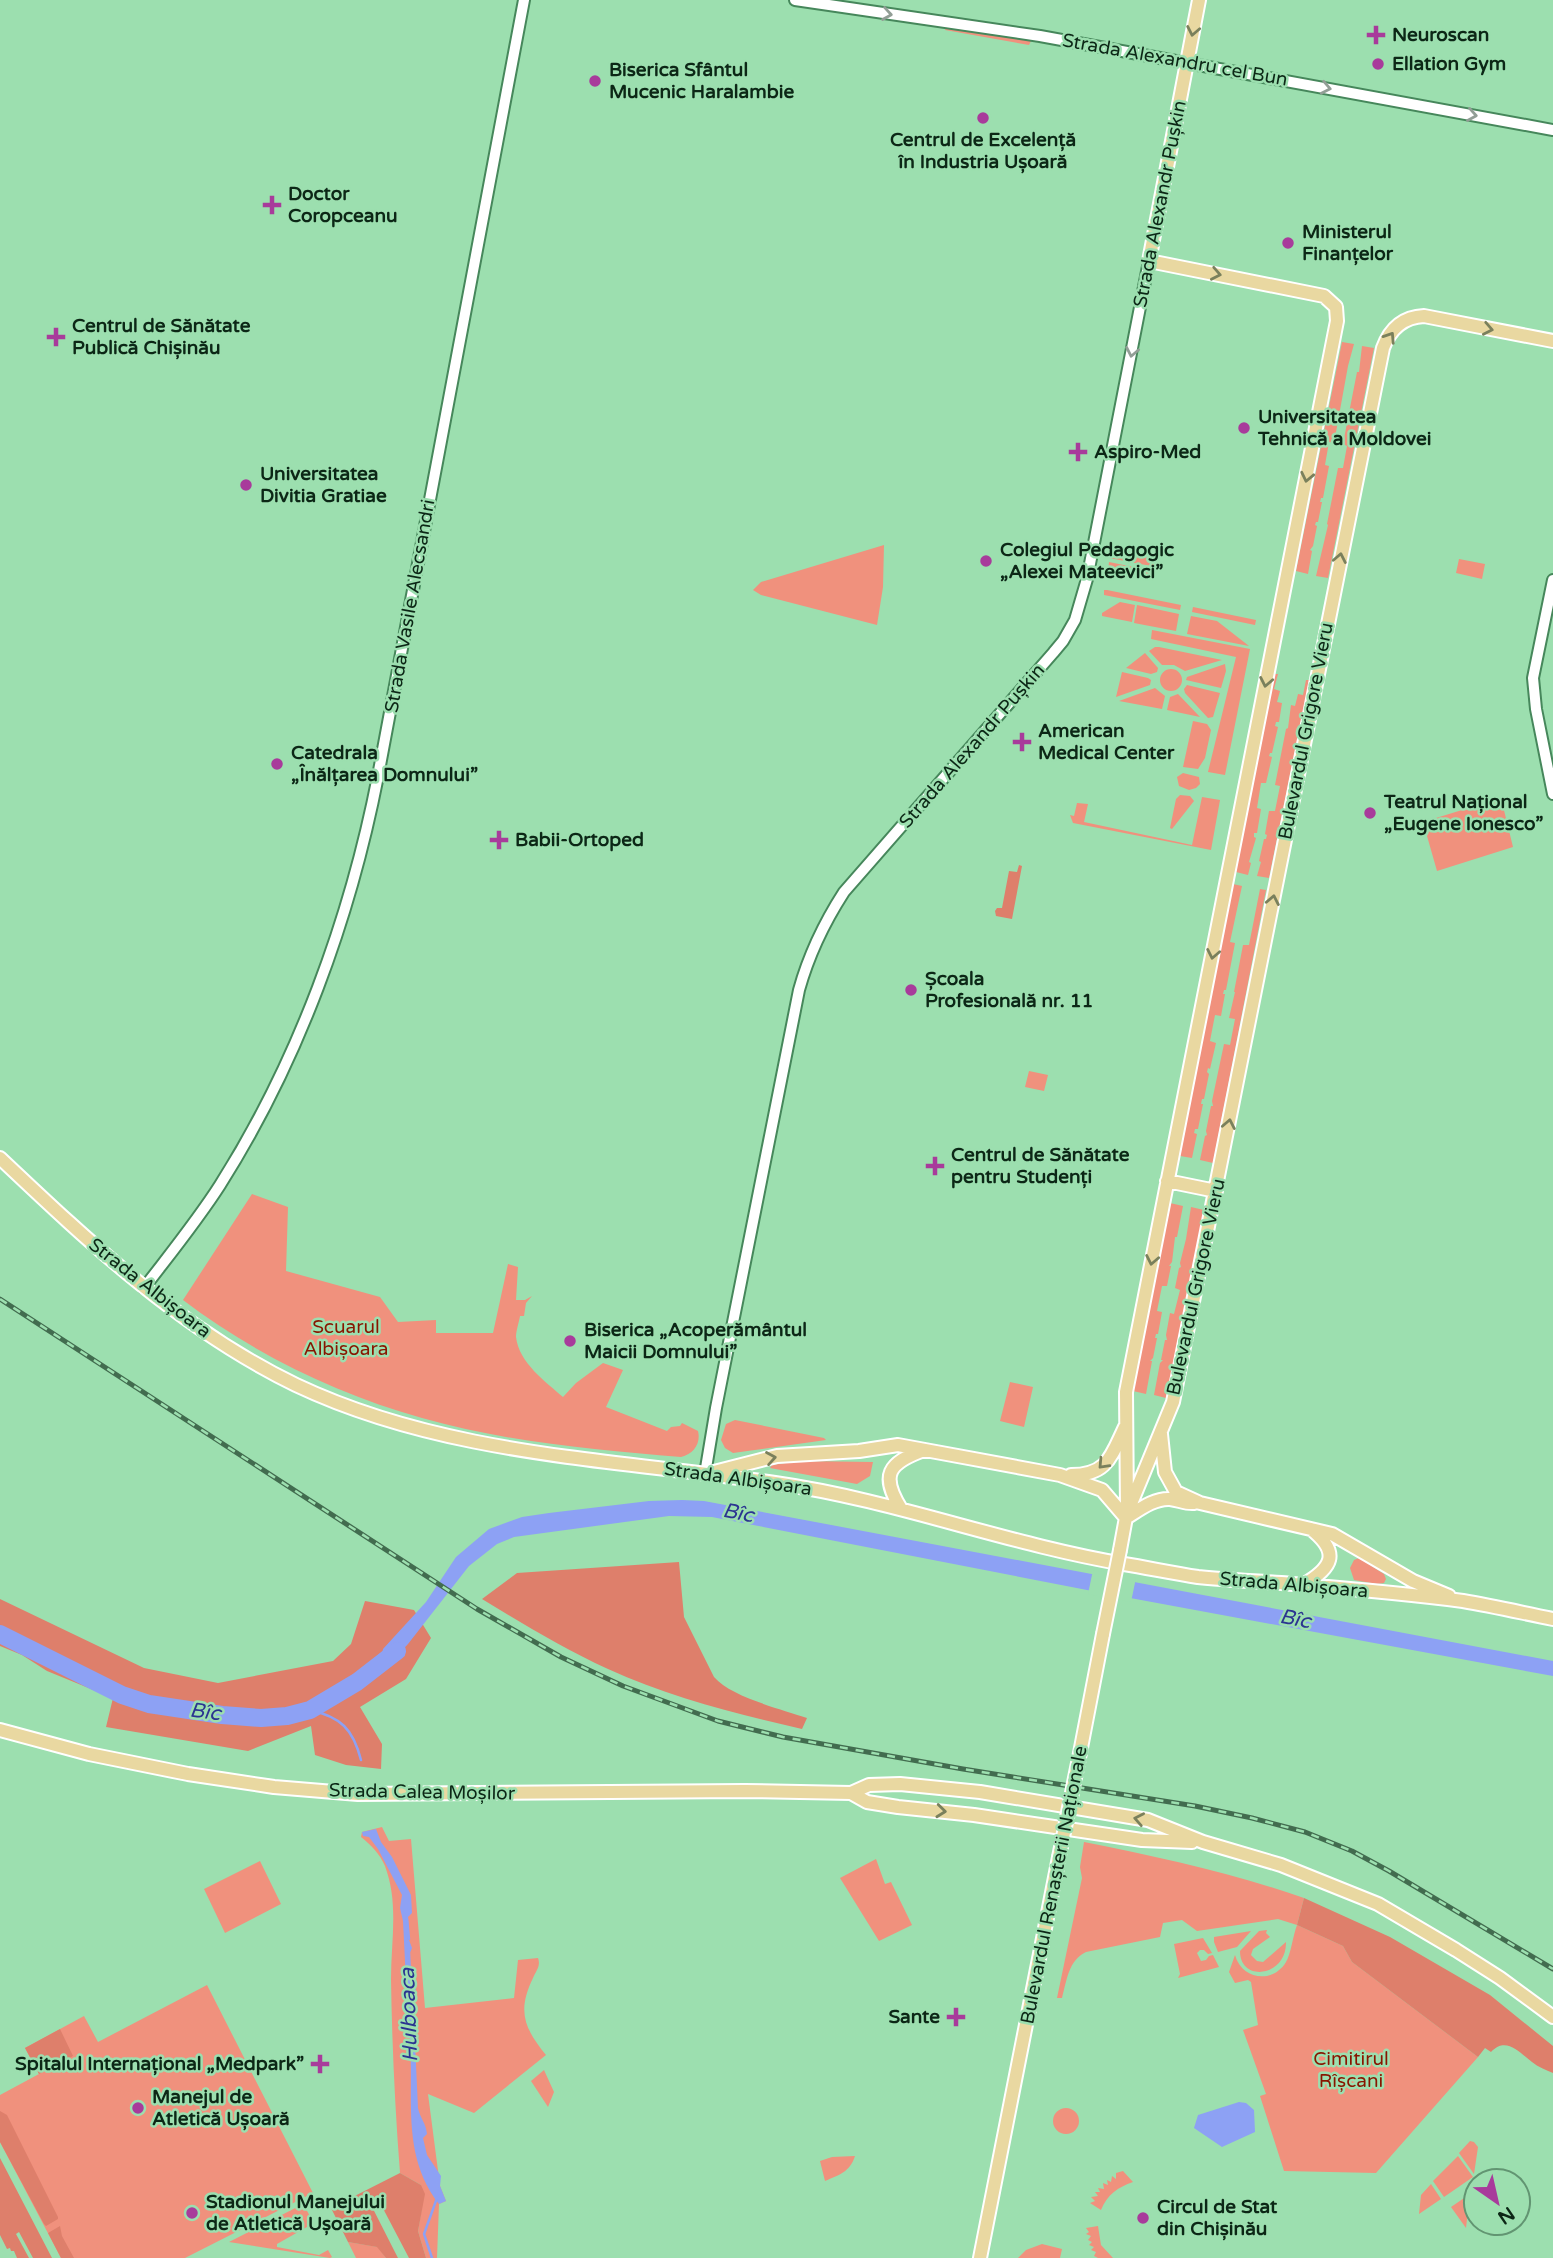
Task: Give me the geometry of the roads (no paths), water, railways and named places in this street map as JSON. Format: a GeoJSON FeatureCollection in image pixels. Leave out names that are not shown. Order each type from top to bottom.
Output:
{"type":"FeatureCollection","features":[{"type":"Feature","properties":{"kind":"main road","name":"Strada Vasile Alecsandri"},"geometry":{"type":"LineString","coordinates":[[144,1288],[210,1200],[259,1116],[300,1030],[326,965],[354,878],[376,789],[524,0]]}},
{"type":"Feature","properties":{"kind":"main road","name":"Strada Alexandru cel Bun"},"geometry":{"type":"LineString","coordinates":[[795,0],[1040,36],[1553,130]]}},
{"type":"Feature","properties":{"kind":"main road","name":"Strada Alexandr Pușkin"},"geometry":{"type":"LineString","coordinates":[[705,1474],[799,990],[813,947],[844,892],[1063,640],[1077,613],[1087,579],[1199,0]]}},
{"type":"Feature","properties":{"kind":"main road"},"geometry":{"type":"LineString","coordinates":[[1127,1515],[1126,1392],[1337,321],[1336,307],[1327,298],[1149,261]]}},
{"type":"Feature","properties":{"kind":"main road","name":"Bulevardul Grigore Vieru"},"geometry":{"type":"LineString","coordinates":[[1127,1515],[1173,1402],[1383,348],[1398,325],[1409,318],[1424,316],[1553,341]]}},
{"type":"Feature","properties":{"kind":"main road"},"geometry":{"type":"LineString","coordinates":[[1553,580],[1536,663],[1533,693],[1553,794]]}},
{"type":"Feature","properties":{"kind":"main road","name":"Strada Albișoara"},"geometry":{"type":"LineString","coordinates":[[0,1158],[88,1242],[197,1328],[299,1386],[344,1405],[428,1432],[507,1449],[776,1483],[840,1494],[1082,1557],[1199,1577],[1462,1601],[1553,1619]]}},
{"type":"Feature","properties":{"kind":"main road"},"geometry":{"type":"LineString","coordinates":[[1167,1181],[1216,1191]]}},
{"type":"Feature","properties":{"kind":"main road"},"geometry":{"type":"LineString","coordinates":[[1060,1475],[1084,1475],[1100,1470],[1110,1458],[1126,1424]]}},
{"type":"Feature","properties":{"kind":"main road"},"geometry":{"type":"LineString","coordinates":[[1161,1430],[1165,1472],[1176,1492],[1200,1503],[1332,1534],[1413,1581],[1462,1601]]}},
{"type":"Feature","properties":{"kind":"main road"},"geometry":{"type":"LineString","coordinates":[[705,1474],[778,1456],[859,1451],[898,1445],[1060,1475],[1102,1490],[1127,1515]]}},
{"type":"Feature","properties":{"kind":"main road"},"geometry":{"type":"LineString","coordinates":[[901,1509],[891,1491],[888,1475],[901,1460],[925,1450]]}},
{"type":"Feature","properties":{"kind":"main road"},"geometry":{"type":"LineString","coordinates":[[1127,1515],[1161,1500],[1200,1503]]}},
{"type":"Feature","properties":{"kind":"main road","name":"Bulevardul Renașterii Naționale"},"geometry":{"type":"LineString","coordinates":[[980,2258],[1127,1515]]}},
{"type":"Feature","properties":{"kind":"main road"},"geometry":{"type":"LineString","coordinates":[[1302,1585],[1322,1572],[1329,1563],[1330,1553],[1321,1538],[1308,1528]]}},
{"type":"Feature","properties":{"kind":"main road","name":"Strada Calea Moșilor"},"geometry":{"type":"LineString","coordinates":[[0,1730],[89,1754],[188,1774],[274,1787],[334,1792],[851,1793],[869,1785],[901,1784],[980,1792],[1148,1820],[1203,1842],[1281,1865],[1378,1903],[1467,1957],[1553,2017]]}},
{"type":"Feature","properties":{"kind":"main road"},"geometry":{"type":"LineString","coordinates":[[898,1807],[901,1784]]}},
{"type":"Feature","properties":{"kind":"main road","name":"Strada Calea Moșilor"},"geometry":{"type":"LineString","coordinates":[[851,1793],[867,1801],[898,1807],[974,1815],[1142,1840],[1203,1842]]}},
{"type":"Feature","properties":{"kind":"water"},"geometry":{"type":"Polygon","coordinates":[[[649,1501],[704,1501],[1553,1661],[1553,1676],[712,1517],[669,1516],[514,1537],[497,1544],[469,1566],[395,1658],[380,1665],[383,1649],[426,1602],[456,1557],[489,1529],[522,1517],[649,1501]]]}},
{"type":"Feature","properties":{"kind":"water"},"geometry":{"type":"Polygon","coordinates":[[[376,1829],[411,1895],[412,1913],[408,1917],[412,1948],[408,1958],[416,1989],[411,2002],[418,2108],[427,2134],[423,2138],[427,2155],[441,2176],[440,2186],[446,2201],[439,2204],[427,2185],[414,2146],[403,1921],[400,1908],[402,1895],[378,1849],[369,1837],[363,1836],[362,1832],[376,1829]]]}},
{"type":"Feature","properties":{"kind":"water"},"geometry":{"type":"Polygon","coordinates":[[[1239,2102],[1246,2103],[1254,2110],[1255,2132],[1222,2147],[1194,2128],[1198,2115],[1239,2102]]]}},
{"type":"Feature","properties":{"kind":"waterway","name":"Bîc"},"geometry":{"type":"LineString","coordinates":[[0,1634],[122,1695],[149,1704],[261,1718],[287,1716],[310,1710],[357,1682],[397,1651]]}},
{"type":"Feature","properties":{"kind":"waterway","name":"Hulboaca"},"geometry":{"type":"LineString","coordinates":[[310,1710],[330,1716],[344,1726],[350,1732],[361,1760]]}},
{"type":"Feature","properties":{"kind":"waterway","name":"Hulboaca"},"geometry":{"type":"LineString","coordinates":[[407,1918],[409,1939]]}},
{"type":"Feature","properties":{"kind":"waterway","name":"Hulboaca"},"geometry":{"type":"LineString","coordinates":[[409,1953],[410,1974]]}},
{"type":"Feature","properties":{"kind":"waterway"},"geometry":{"type":"LineString","coordinates":[[432,2258],[424,2234],[437,2198]]}},
{"type":"Feature","properties":{"kind":"railway"},"geometry":{"type":"LineString","coordinates":[[0,1299],[477,1609],[561,1657],[623,1686],[718,1721],[783,1737],[1195,1806],[1305,1832],[1352,1851],[1389,1871],[1553,1969]]}},
{"type":"Feature","properties":{"kind":"place","name":"Neuroscan"},"geometry":{"type":"Point","coordinates":[1376,35]}},
{"type":"Feature","properties":{"kind":"place","name":"Ellation Gym"},"geometry":{"type":"Point","coordinates":[1378,64]}},
{"type":"Feature","properties":{"kind":"place","name":"Biserica Sfântul Mucenic Haralambie"},"geometry":{"type":"Point","coordinates":[595,81]}},
{"type":"Feature","properties":{"kind":"place","name":"Centrul de Excelență în Industria Ușoară"},"geometry":{"type":"Point","coordinates":[983,118]}},
{"type":"Feature","properties":{"kind":"place","name":"Doctor Coropceanu"},"geometry":{"type":"Point","coordinates":[272,205]}},
{"type":"Feature","properties":{"kind":"place","name":"Ministerul Finanțelor"},"geometry":{"type":"Point","coordinates":[1288,243]}},
{"type":"Feature","properties":{"kind":"place","name":"Centrul de Sănătate Publică Chișinău"},"geometry":{"type":"Point","coordinates":[56,337]}},
{"type":"Feature","properties":{"kind":"place","name":"Universitatea Tehnică a Moldovei"},"geometry":{"type":"Point","coordinates":[1244,428]}},
{"type":"Feature","properties":{"kind":"place","name":"Aspiro-Med"},"geometry":{"type":"Point","coordinates":[1078,452]}},
{"type":"Feature","properties":{"kind":"place","name":"Universitatea Divitia Gratiae"},"geometry":{"type":"Point","coordinates":[246,485]}},
{"type":"Feature","properties":{"kind":"place","name":"Colegiul Pedagogic „Alexei Mateevici”"},"geometry":{"type":"Point","coordinates":[986,561]}},
{"type":"Feature","properties":{"kind":"place","name":"American Medical Center"},"geometry":{"type":"Point","coordinates":[1022,742]}},
{"type":"Feature","properties":{"kind":"place","name":"Catedrala „Înălțarea Domnului”"},"geometry":{"type":"Point","coordinates":[277,764]}},
{"type":"Feature","properties":{"kind":"place","name":"Teatrul Național „Eugene Ionesco”"},"geometry":{"type":"Point","coordinates":[1370,813]}},
{"type":"Feature","properties":{"kind":"place","name":"Babii-Ortoped"},"geometry":{"type":"Point","coordinates":[499,840]}},
{"type":"Feature","properties":{"kind":"place","name":"Școala Profesională nr. 11"},"geometry":{"type":"Point","coordinates":[911,990]}},
{"type":"Feature","properties":{"kind":"place","name":"Centrul de Sănătate pentru Studenți"},"geometry":{"type":"Point","coordinates":[935,1166]}},
{"type":"Feature","properties":{"kind":"place","name":"Biserica „Acoperământul Maicii Domnului”"},"geometry":{"type":"Point","coordinates":[570,1341]}},
{"type":"Feature","properties":{"kind":"place","name":"Sante"},"geometry":{"type":"Point","coordinates":[956,2017]}},
{"type":"Feature","properties":{"kind":"place","name":"Spitalul Internațional „Medpark”"},"geometry":{"type":"Point","coordinates":[320,2064]}},
{"type":"Feature","properties":{"kind":"place","name":"Manejul de Atletică Ușoară"},"geometry":{"type":"Point","coordinates":[138,2108]}},
{"type":"Feature","properties":{"kind":"place","name":"Stadionul Manejului de Atletică Ușoară"},"geometry":{"type":"Point","coordinates":[192,2213]}},
{"type":"Feature","properties":{"kind":"place","name":"Circul de Stat din Chișinău"},"geometry":{"type":"Point","coordinates":[1143,2218]}},
{"type":"Feature","properties":{"kind":"park label","name":"Scuarul Albișoara"},"geometry":{"type":"Point","coordinates":[346,1338]}},
{"type":"Feature","properties":{"kind":"park label","name":"Cimitirul Rîșcani"},"geometry":{"type":"Point","coordinates":[1351,2070]}}]}
